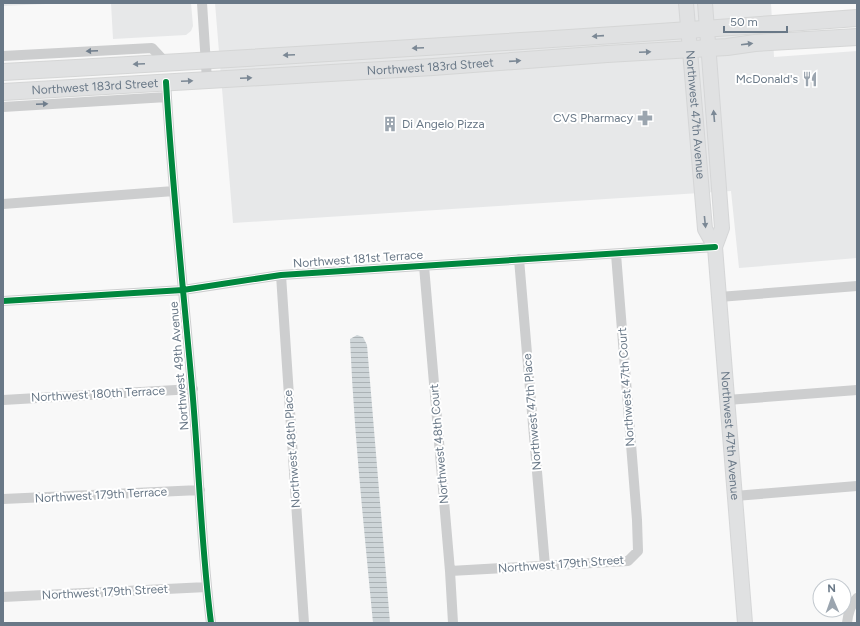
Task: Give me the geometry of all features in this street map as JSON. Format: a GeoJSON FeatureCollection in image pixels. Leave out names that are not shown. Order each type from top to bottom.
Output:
{"type":"FeatureCollection","features":[{"type":"Feature","properties":{"kind":"main road","name":"Northwest 47th Avenue"},"geometry":{"type":"LineString","coordinates":[[686,3],[705,229],[715,247],[745,623]]}},
{"type":"Feature","properties":{"kind":"main road","name":"Northwest 47th Avenue"},"geometry":{"type":"LineString","coordinates":[[704,3],[722,228],[715,247]]}},
{"type":"Feature","properties":{"kind":"main road","name":"Northwest 183rd Street"},"geometry":{"type":"LineString","coordinates":[[3,72],[445,46],[857,18]]}},
{"type":"Feature","properties":{"kind":"main road","name":"Northwest 183rd Street"},"geometry":{"type":"LineString","coordinates":[[3,92],[167,90],[207,80],[407,69],[600,54],[727,47],[755,43],[857,37]]}},
{"type":"Feature","properties":{"kind":"main road"},"geometry":{"type":"LineString","coordinates":[[461,65],[463,57],[468,51],[485,43]]}},
{"type":"Feature","properties":{"kind":"main road"},"geometry":{"type":"LineString","coordinates":[[407,69],[440,52],[445,46]]}},
{"type":"Feature","properties":{"kind":"street"},"geometry":{"type":"LineString","coordinates":[[202,3],[207,80]]}},
{"type":"Feature","properties":{"kind":"street"},"geometry":{"type":"LineString","coordinates":[[3,56],[152,48],[166,63]]}},
{"type":"Feature","properties":{"kind":"street"},"geometry":{"type":"LineString","coordinates":[[3,107],[167,90]]}},
{"type":"Feature","properties":{"kind":"street","name":"Northwest 49th Avenue"},"geometry":{"type":"LineString","coordinates":[[167,90],[174,191],[200,490],[206,587],[211,623]]}},
{"type":"Feature","properties":{"kind":"street"},"geometry":{"type":"LineString","coordinates":[[3,204],[174,191]]}},
{"type":"Feature","properties":{"kind":"street","name":"Northwest 181st Terrace"},"geometry":{"type":"LineString","coordinates":[[3,302],[183,290],[281,275],[715,247]]}},
{"type":"Feature","properties":{"kind":"street","name":"Northwest 47th Court"},"geometry":{"type":"LineString","coordinates":[[616,254],[637,520]]}},
{"type":"Feature","properties":{"kind":"street","name":"Northwest 47th Place"},"geometry":{"type":"LineString","coordinates":[[519,259],[545,566]]}},
{"type":"Feature","properties":{"kind":"street","name":"Northwest 48th Court"},"geometry":{"type":"LineString","coordinates":[[424,266],[450,571],[453,623]]}},
{"type":"Feature","properties":{"kind":"street","name":"Northwest 48th Place"},"geometry":{"type":"LineString","coordinates":[[281,275],[304,623]]}},
{"type":"Feature","properties":{"kind":"street"},"geometry":{"type":"LineString","coordinates":[[719,297],[857,286]]}},
{"type":"Feature","properties":{"kind":"street","name":"Northwest 180th Terrace"},"geometry":{"type":"LineString","coordinates":[[3,400],[192,389]]}},
{"type":"Feature","properties":{"kind":"street"},"geometry":{"type":"LineString","coordinates":[[727,400],[857,390]]}},
{"type":"Feature","properties":{"kind":"street"},"geometry":{"type":"LineString","coordinates":[[735,496],[857,486]]}},
{"type":"Feature","properties":{"kind":"street","name":"Northwest 179th Terrace"},"geometry":{"type":"LineString","coordinates":[[3,499],[200,490]]}},
{"type":"Feature","properties":{"kind":"street","name":"Northwest 179th Street"},"geometry":{"type":"LineString","coordinates":[[450,571],[628,560],[638,551],[637,520]]}},
{"type":"Feature","properties":{"kind":"street","name":"Northwest 179th Street"},"geometry":{"type":"LineString","coordinates":[[3,597],[206,587]]}},
{"type":"Feature","properties":{"kind":"street"},"geometry":{"type":"LineString","coordinates":[[847,623],[849,610],[856,599]]}},
{"type":"Feature","properties":{"kind":"shaded area"},"geometry":{"type":"Polygon","coordinates":[[[3,3],[67,3],[3,6],[3,3]]]}},
{"type":"Feature","properties":{"kind":"shaded area"},"geometry":{"type":"Polygon","coordinates":[[[111,3],[191,3],[193,26],[191,31],[186,35],[113,39],[111,3]]]}},
{"type":"Feature","properties":{"kind":"shaded area"},"geometry":{"type":"Polygon","coordinates":[[[215,3],[771,3],[774,57],[857,51],[857,258],[739,268],[731,191],[233,223],[215,3]]]}},
{"type":"Feature","properties":{"kind":"shaded area"},"geometry":{"type":"Polygon","coordinates":[[[357,335],[363,337],[367,345],[390,623],[373,623],[354,410],[350,339],[357,335]]]}},
{"type":"Feature","properties":{"kind":"cycle path"},"geometry":{"type":"LineString","coordinates":[[166,82],[174,197],[211,623]]}},
{"type":"Feature","properties":{"kind":"cycle path"},"geometry":{"type":"LineString","coordinates":[[3,301],[183,290],[281,275],[715,247]]}},
{"type":"Feature","properties":{"kind":"place","name":"McDonald's"},"geometry":{"type":"Point","coordinates":[810,79]}},
{"type":"Feature","properties":{"kind":"place","name":"CVS Pharmacy"},"geometry":{"type":"Point","coordinates":[645,118]}},
{"type":"Feature","properties":{"kind":"place","name":"Di Angelo Pizza"},"geometry":{"type":"Point","coordinates":[390,124]}}]}
